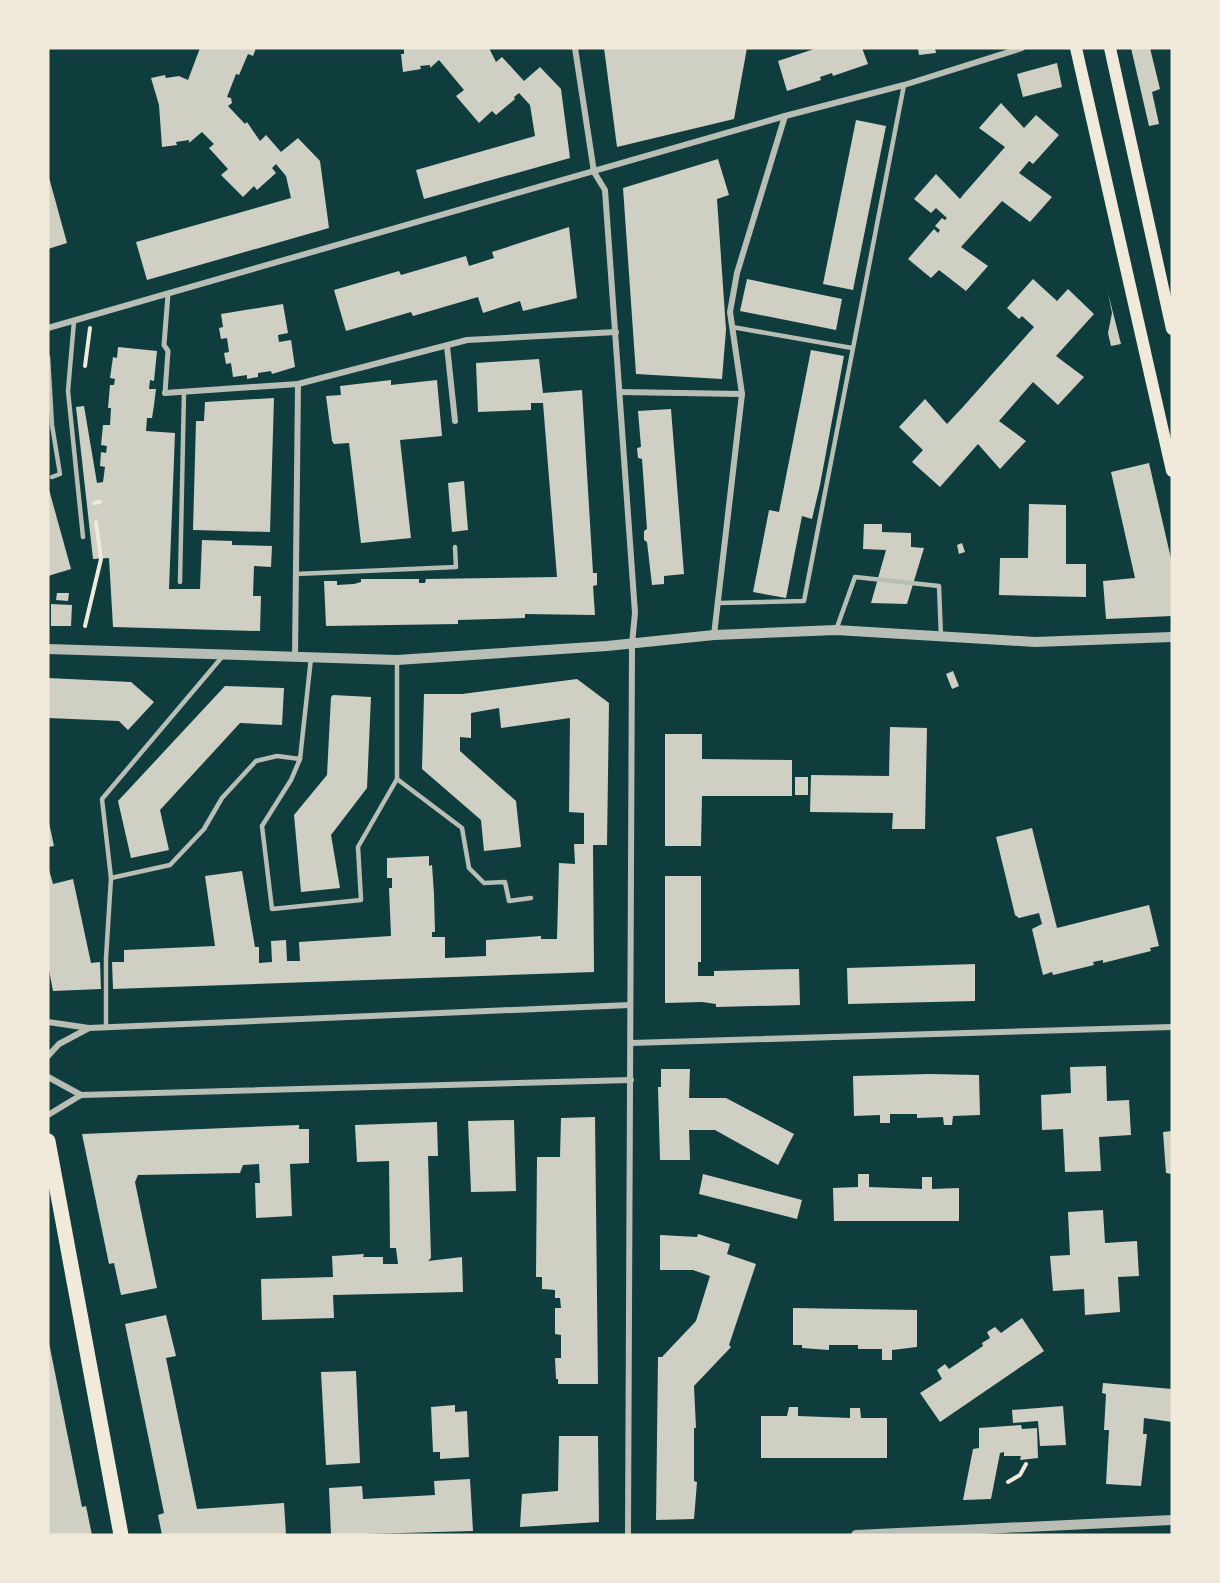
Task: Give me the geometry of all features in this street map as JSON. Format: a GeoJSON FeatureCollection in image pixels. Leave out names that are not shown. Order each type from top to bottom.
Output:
{"type":"FeatureCollection","features":[{"type":"Feature","properties":{"kind":"main road"},"geometry":{"type":"LineString","coordinates":[[1076,48],[1172,471]]}},
{"type":"Feature","properties":{"kind":"main road"},"geometry":{"type":"LineString","coordinates":[[1110,48],[1172,329]]}},
{"type":"Feature","properties":{"kind":"main road"},"geometry":{"type":"LineString","coordinates":[[48,1141],[121,1535]]}},
{"type":"Feature","properties":{"kind":"street"},"geometry":{"type":"LineString","coordinates":[[575,48],[594,172],[605,190],[635,613],[632,644],[630,1005],[632,1080],[628,1535]]}},
{"type":"Feature","properties":{"kind":"street"},"geometry":{"type":"LineString","coordinates":[[48,328],[785,116],[904,85],[1022,48]]}},
{"type":"Feature","properties":{"kind":"street"},"geometry":{"type":"LineString","coordinates":[[714,635],[742,394],[730,312],[737,273],[785,116]]}},
{"type":"Feature","properties":{"kind":"street"},"geometry":{"type":"LineString","coordinates":[[168,294],[164,345],[168,351],[165,393],[298,384],[467,340],[616,332]]}},
{"type":"Feature","properties":{"kind":"street"},"geometry":{"type":"LineString","coordinates":[[447,346],[455,422]]}},
{"type":"Feature","properties":{"kind":"street"},"geometry":{"type":"LineString","coordinates":[[296,658],[298,384]]}},
{"type":"Feature","properties":{"kind":"street"},"geometry":{"type":"LineString","coordinates":[[620,392],[742,394]]}},
{"type":"Feature","properties":{"kind":"street"},"geometry":{"type":"LineString","coordinates":[[48,649],[397,660],[632,644],[714,635],[836,630],[1035,642],[1172,637]]}},
{"type":"Feature","properties":{"kind":"street"},"geometry":{"type":"LineString","coordinates":[[48,1022],[89,1028],[630,1005]]}},
{"type":"Feature","properties":{"kind":"street"},"geometry":{"type":"LineString","coordinates":[[631,1043],[1172,1027]]}},
{"type":"Feature","properties":{"kind":"street"},"geometry":{"type":"LineString","coordinates":[[48,1056],[59,1044],[89,1028]]}},
{"type":"Feature","properties":{"kind":"street"},"geometry":{"type":"LineString","coordinates":[[48,1077],[81,1095]]}},
{"type":"Feature","properties":{"kind":"street"},"geometry":{"type":"LineString","coordinates":[[48,1115],[81,1095],[632,1080]]}},
{"type":"Feature","properties":{"kind":"street"},"geometry":{"type":"LineString","coordinates":[[856,1535],[1172,1520]]}},
{"type":"Feature","properties":{"kind":"lane"},"geometry":{"type":"LineString","coordinates":[[717,603],[804,601],[904,85]]}},
{"type":"Feature","properties":{"kind":"lane"},"geometry":{"type":"LineString","coordinates":[[74,321],[68,391],[83,537]]}},
{"type":"Feature","properties":{"kind":"lane"},"geometry":{"type":"LineString","coordinates":[[732,327],[852,348]]}},
{"type":"Feature","properties":{"kind":"lane"},"geometry":{"type":"LineString","coordinates":[[48,357],[52,426],[60,474],[52,477]]}},
{"type":"Feature","properties":{"kind":"lane"},"geometry":{"type":"LineString","coordinates":[[180,582],[184,392]]}},
{"type":"Feature","properties":{"kind":"lane"},"geometry":{"type":"LineString","coordinates":[[296,574],[456,567],[455,547]]}},
{"type":"Feature","properties":{"kind":"lane"},"geometry":{"type":"LineString","coordinates":[[836,630],[855,577],[939,586],[941,637]]}},
{"type":"Feature","properties":{"kind":"lane"},"geometry":{"type":"LineString","coordinates":[[106,1026],[111,878],[102,799],[224,655]]}},
{"type":"Feature","properties":{"kind":"lane"},"geometry":{"type":"LineString","coordinates":[[310,658],[300,759],[291,780],[262,826],[272,909],[361,900],[358,848],[397,779],[397,660]]}},
{"type":"Feature","properties":{"kind":"lane"},"geometry":{"type":"LineString","coordinates":[[111,878],[170,865],[204,829],[222,798],[256,761],[278,756],[300,759]]}},
{"type":"Feature","properties":{"kind":"lane"},"geometry":{"type":"LineString","coordinates":[[397,779],[462,828],[469,868],[484,884],[505,882],[509,901],[531,898]]}},
{"type":"Feature","properties":{"kind":"path"},"geometry":{"type":"LineString","coordinates":[[84,372],[91,316]]}},
{"type":"Feature","properties":{"kind":"path"},"geometry":{"type":"LineString","coordinates":[[85,626],[101,555],[92,492]]}},
{"type":"Feature","properties":{"kind":"path"},"geometry":{"type":"LineString","coordinates":[[94,503],[100,502]]}},
{"type":"Feature","properties":{"kind":"path"},"geometry":{"type":"LineString","coordinates":[[1008,1482],[1020,1475],[1026,1464]]}},
{"type":"Feature","properties":{"kind":"building"},"geometry":{"type":"Polygon","coordinates":[[[200,48],[256,48],[253,56],[248,54],[239,75],[236,74],[227,97],[231,98],[232,103],[228,106],[245,124],[247,122],[260,141],[266,135],[281,152],[298,138],[320,161],[329,228],[147,280],[136,242],[291,198],[286,176],[276,164],[272,168],[276,173],[257,190],[254,186],[243,197],[221,175],[228,169],[209,148],[214,144],[202,132],[189,143],[189,140],[176,142],[177,145],[162,147],[159,105],[151,78],[165,75],[166,78],[179,76],[188,80],[200,48]]]}},
{"type":"Feature","properties":{"kind":"building"},"geometry":{"type":"Polygon","coordinates":[[[404,48],[489,48],[496,62],[502,57],[524,81],[540,67],[561,89],[570,158],[424,199],[416,170],[535,136],[530,105],[519,93],[496,115],[492,111],[479,123],[456,96],[464,90],[439,60],[430,68],[430,65],[420,66],[421,69],[403,72],[401,54],[404,54],[404,48]]]}},
{"type":"Feature","properties":{"kind":"building"},"geometry":{"type":"Polygon","coordinates":[[[604,48],[747,48],[734,119],[617,147],[604,48]]]}},
{"type":"Feature","properties":{"kind":"building"},"geometry":{"type":"Polygon","coordinates":[[[817,48],[862,48],[868,64],[833,76],[832,73],[820,77],[821,80],[787,91],[778,61],[817,48]]]}},
{"type":"Feature","properties":{"kind":"building"},"geometry":{"type":"Polygon","coordinates":[[[918,48],[935,48],[936,53],[919,55],[918,48]]]}},
{"type":"Feature","properties":{"kind":"building"},"geometry":{"type":"Polygon","coordinates":[[[1131,48],[1150,48],[1160,89],[1152,92],[1159,124],[1149,126],[1131,48]]]}},
{"type":"Feature","properties":{"kind":"building"},"geometry":{"type":"Polygon","coordinates":[[[1057,63],[1062,87],[1023,97],[1017,74],[1057,63]]]}},
{"type":"Feature","properties":{"kind":"building"},"geometry":{"type":"Polygon","coordinates":[[[1001,103],[1024,128],[1036,115],[1059,135],[1033,164],[1029,161],[1019,173],[1052,197],[1030,222],[1002,201],[961,247],[988,266],[966,291],[939,270],[931,278],[908,259],[934,229],[938,233],[940,230],[935,226],[942,218],[945,220],[947,218],[936,208],[931,213],[914,199],[936,174],[960,199],[1005,147],[979,128],[1001,103]]]}},
{"type":"Feature","properties":{"kind":"building"},"geometry":{"type":"Polygon","coordinates":[[[856,120],[886,126],[853,290],[823,284],[856,120]]]}},
{"type":"Feature","properties":{"kind":"building"},"geometry":{"type":"Polygon","coordinates":[[[718,159],[729,195],[717,199],[726,330],[722,379],[636,374],[623,188],[718,159]]]}},
{"type":"Feature","properties":{"kind":"building"},"geometry":{"type":"Polygon","coordinates":[[[48,174],[67,243],[48,249],[48,174]]]}},
{"type":"Feature","properties":{"kind":"building"},"geometry":{"type":"Polygon","coordinates":[[[569,227],[577,298],[523,311],[520,301],[483,313],[478,297],[413,316],[411,312],[346,331],[334,290],[399,271],[401,275],[466,256],[469,266],[494,258],[492,252],[569,227]]]}},
{"type":"Feature","properties":{"kind":"building"},"geometry":{"type":"Polygon","coordinates":[[[747,279],[842,299],[836,330],[740,311],[747,279]]]}},
{"type":"Feature","properties":{"kind":"building"},"geometry":{"type":"Polygon","coordinates":[[[1033,279],[1057,301],[1068,289],[1094,314],[1056,356],[1084,377],[1058,405],[1033,382],[999,421],[1026,441],[1000,469],[978,444],[940,487],[912,462],[923,450],[899,427],[925,399],[947,424],[962,408],[1034,327],[1022,316],[1019,319],[1007,308],[1033,279]]]}},
{"type":"Feature","properties":{"kind":"building"},"geometry":{"type":"Polygon","coordinates":[[[1108,293],[1121,344],[1111,346],[1108,333],[1112,313],[1108,293]]]}},
{"type":"Feature","properties":{"kind":"building"},"geometry":{"type":"Polygon","coordinates":[[[283,304],[288,333],[278,335],[279,342],[291,340],[295,367],[272,374],[271,371],[258,373],[258,377],[247,379],[247,375],[233,377],[231,363],[226,364],[224,353],[229,352],[227,338],[221,339],[219,328],[223,327],[221,314],[283,304]]]}},
{"type":"Feature","properties":{"kind":"building"},"geometry":{"type":"Polygon","coordinates":[[[118,347],[157,351],[154,381],[150,380],[149,389],[156,389],[154,405],[152,418],[147,418],[146,431],[175,433],[169,589],[200,589],[202,540],[232,541],[232,545],[272,546],[271,567],[254,566],[253,596],[261,596],[260,631],[113,627],[109,558],[93,559],[76,407],[84,406],[97,483],[103,482],[105,467],[100,466],[101,452],[106,453],[107,446],[101,445],[103,425],[110,425],[111,408],[108,408],[110,385],[114,385],[115,379],[110,378],[113,357],[117,358],[118,347]]]}},
{"type":"Feature","properties":{"kind":"building"},"geometry":{"type":"Polygon","coordinates":[[[811,350],[844,356],[812,519],[802,516],[786,598],[753,592],[769,510],[779,512],[811,350]]]}},
{"type":"Feature","properties":{"kind":"building"},"geometry":{"type":"Polygon","coordinates":[[[539,359],[543,393],[582,390],[593,573],[597,573],[597,585],[593,586],[595,615],[525,614],[525,618],[458,620],[458,624],[326,626],[324,581],[337,581],[337,585],[354,584],[361,582],[361,579],[419,579],[419,583],[425,583],[426,579],[557,577],[543,403],[531,403],[531,410],[478,412],[476,363],[539,359]]]}},
{"type":"Feature","properties":{"kind":"building"},"geometry":{"type":"Polygon","coordinates":[[[391,380],[391,385],[437,380],[442,436],[400,440],[411,538],[361,543],[349,443],[334,444],[332,441],[326,396],[341,395],[340,386],[391,380]]]}},
{"type":"Feature","properties":{"kind":"building"},"geometry":{"type":"Polygon","coordinates":[[[274,398],[270,532],[193,530],[196,421],[204,421],[205,402],[274,398]]]}},
{"type":"Feature","properties":{"kind":"building"},"geometry":{"type":"Polygon","coordinates":[[[671,409],[684,574],[664,576],[664,584],[652,585],[647,542],[644,540],[644,531],[647,529],[642,459],[638,458],[637,448],[641,447],[638,411],[671,409]]]}},
{"type":"Feature","properties":{"kind":"building"},"geometry":{"type":"Polygon","coordinates":[[[1149,463],[1172,563],[1172,616],[1106,619],[1103,581],[1135,578],[1111,472],[1149,463]]]}},
{"type":"Feature","properties":{"kind":"building"},"geometry":{"type":"Polygon","coordinates":[[[464,481],[468,530],[452,532],[448,483],[464,481]]]}},
{"type":"Feature","properties":{"kind":"building"},"geometry":{"type":"Polygon","coordinates":[[[48,486],[71,569],[48,576],[48,486]]]}},
{"type":"Feature","properties":{"kind":"building"},"geometry":{"type":"Polygon","coordinates":[[[1029,504],[1066,505],[1066,564],[1086,564],[1086,597],[999,595],[1000,558],[1028,558],[1029,504]]]}},
{"type":"Feature","properties":{"kind":"building"},"geometry":{"type":"Polygon","coordinates":[[[864,524],[882,524],[882,532],[911,533],[911,547],[924,548],[907,604],[871,603],[886,550],[863,549],[864,524]]]}},
{"type":"Feature","properties":{"kind":"building"},"geometry":{"type":"Polygon","coordinates":[[[962,543],[965,552],[959,554],[957,545],[962,543]]]}},
{"type":"Feature","properties":{"kind":"building"},"geometry":{"type":"Polygon","coordinates":[[[57,593],[69,593],[68,601],[56,600],[57,593]]]}},
{"type":"Feature","properties":{"kind":"building"},"geometry":{"type":"Polygon","coordinates":[[[51,604],[72,605],[71,626],[51,626],[51,604]]]}},
{"type":"Feature","properties":{"kind":"building"},"geometry":{"type":"Polygon","coordinates":[[[953,671],[959,686],[952,689],[946,674],[953,671]]]}},
{"type":"Feature","properties":{"kind":"building"},"geometry":{"type":"Polygon","coordinates":[[[48,678],[131,682],[154,702],[128,730],[119,721],[48,718],[48,678]]]}},
{"type":"Feature","properties":{"kind":"building"},"geometry":{"type":"Polygon","coordinates":[[[577,679],[609,703],[607,845],[593,845],[594,972],[113,989],[112,962],[124,962],[124,950],[215,946],[205,876],[242,871],[255,947],[259,947],[259,963],[272,962],[271,941],[286,940],[287,961],[300,961],[299,942],[391,936],[389,888],[392,888],[392,878],[387,878],[387,858],[429,856],[429,866],[432,865],[434,894],[435,932],[432,932],[432,937],[445,937],[445,958],[486,956],[486,940],[541,936],[541,939],[557,939],[559,863],[575,864],[574,844],[584,844],[584,813],[569,812],[570,718],[501,728],[499,708],[471,713],[471,738],[460,737],[460,751],[516,801],[521,847],[484,851],[481,820],[422,769],[424,694],[462,694],[577,679]]]}},
{"type":"Feature","properties":{"kind":"building"},"geometry":{"type":"Polygon","coordinates":[[[225,686],[284,688],[282,725],[240,723],[160,810],[169,850],[131,858],[118,801],[225,686]]]}},
{"type":"Feature","properties":{"kind":"building"},"geometry":{"type":"Polygon","coordinates":[[[333,695],[371,697],[367,788],[331,835],[340,888],[301,892],[294,815],[327,775],[331,697],[333,695]]]}},
{"type":"Feature","properties":{"kind":"building"},"geometry":{"type":"Polygon","coordinates":[[[890,727],[927,728],[925,829],[892,829],[893,813],[810,812],[811,775],[889,776],[890,727]]]}},
{"type":"Feature","properties":{"kind":"building"},"geometry":{"type":"Polygon","coordinates":[[[665,734],[702,734],[702,759],[792,760],[792,796],[702,796],[701,846],[665,846],[665,734]]]}},
{"type":"Feature","properties":{"kind":"building"},"geometry":{"type":"Polygon","coordinates":[[[795,777],[808,777],[808,795],[795,795],[795,777]]]}},
{"type":"Feature","properties":{"kind":"building"},"geometry":{"type":"Polygon","coordinates":[[[48,824],[54,846],[48,847],[48,824]]]}},
{"type":"Feature","properties":{"kind":"building"},"geometry":{"type":"Polygon","coordinates":[[[1032,828],[1057,928],[1149,905],[1159,946],[1150,948],[1151,951],[1103,963],[1103,960],[1093,962],[1094,965],[1053,975],[1052,972],[1043,975],[1032,929],[1042,924],[1039,913],[1019,918],[1015,915],[996,837],[1032,828]]]}},
{"type":"Feature","properties":{"kind":"building"},"geometry":{"type":"Polygon","coordinates":[[[48,866],[53,884],[73,879],[91,963],[100,962],[101,989],[53,991],[48,965],[48,866]]]}},
{"type":"Feature","properties":{"kind":"building"},"geometry":{"type":"Polygon","coordinates":[[[665,876],[701,876],[701,962],[698,962],[698,976],[714,976],[714,971],[799,969],[800,1005],[716,1007],[716,1004],[702,1002],[665,1003],[665,876]]]}},
{"type":"Feature","properties":{"kind":"building"},"geometry":{"type":"Polygon","coordinates":[[[975,964],[975,1001],[848,1004],[847,968],[975,964]]]}},
{"type":"Feature","properties":{"kind":"building"},"geometry":{"type":"Polygon","coordinates":[[[1106,1066],[1107,1101],[1129,1100],[1131,1135],[1099,1137],[1101,1171],[1065,1172],[1063,1129],[1042,1130],[1041,1095],[1071,1093],[1070,1067],[1106,1066]]]}},
{"type":"Feature","properties":{"kind":"building"},"geometry":{"type":"Polygon","coordinates":[[[661,1069],[690,1069],[689,1098],[726,1098],[794,1134],[778,1165],[715,1130],[689,1130],[690,1160],[660,1160],[658,1087],[661,1087],[661,1069]]]}},
{"type":"Feature","properties":{"kind":"building"},"geometry":{"type":"Polygon","coordinates":[[[979,1075],[980,1115],[953,1116],[952,1125],[944,1125],[943,1117],[917,1118],[917,1114],[890,1114],[890,1123],[880,1123],[880,1115],[854,1116],[853,1076],[979,1075]]]}},
{"type":"Feature","properties":{"kind":"building"},"geometry":{"type":"Polygon","coordinates":[[[595,1117],[598,1384],[558,1384],[555,1358],[561,1358],[561,1335],[555,1334],[555,1308],[561,1308],[560,1298],[555,1298],[555,1290],[542,1289],[542,1277],[536,1277],[537,1157],[560,1157],[561,1118],[595,1117]]]}},
{"type":"Feature","properties":{"kind":"building"},"geometry":{"type":"Polygon","coordinates":[[[514,1120],[516,1191],[471,1192],[468,1121],[514,1120]]]}},
{"type":"Feature","properties":{"kind":"building"},"geometry":{"type":"Polygon","coordinates":[[[437,1122],[438,1156],[428,1156],[431,1258],[428,1261],[462,1257],[463,1292],[333,1295],[334,1318],[262,1320],[261,1279],[333,1277],[332,1256],[364,1254],[363,1257],[383,1257],[383,1264],[398,1264],[396,1248],[390,1248],[389,1161],[357,1162],[355,1125],[437,1122]]]}},
{"type":"Feature","properties":{"kind":"building"},"geometry":{"type":"Polygon","coordinates":[[[299,1125],[299,1129],[309,1129],[309,1163],[290,1164],[292,1216],[256,1218],[255,1183],[260,1183],[259,1164],[243,1165],[240,1173],[138,1175],[135,1182],[157,1288],[121,1295],[114,1263],[109,1264],[82,1134],[299,1125]]]}},
{"type":"Feature","properties":{"kind":"building"},"geometry":{"type":"Polygon","coordinates":[[[1172,1131],[1172,1174],[1166,1173],[1163,1132],[1172,1131]]]}},
{"type":"Feature","properties":{"kind":"building"},"geometry":{"type":"Polygon","coordinates":[[[703,1174],[802,1200],[797,1219],[699,1194],[703,1174]]]}},
{"type":"Feature","properties":{"kind":"building"},"geometry":{"type":"Polygon","coordinates":[[[858,1174],[869,1174],[869,1187],[922,1189],[922,1177],[932,1177],[932,1189],[959,1188],[959,1221],[834,1221],[833,1188],[858,1187],[858,1174]]]}},
{"type":"Feature","properties":{"kind":"building"},"geometry":{"type":"Polygon","coordinates":[[[1103,1210],[1105,1243],[1137,1241],[1139,1276],[1118,1277],[1120,1312],[1085,1315],[1084,1289],[1053,1291],[1050,1256],[1070,1255],[1068,1212],[1103,1210]]]}},
{"type":"Feature","properties":{"kind":"building"},"geometry":{"type":"Polygon","coordinates":[[[698,1234],[730,1244],[727,1254],[756,1264],[729,1345],[731,1347],[694,1386],[696,1428],[694,1428],[694,1481],[697,1482],[694,1519],[656,1520],[658,1357],[662,1357],[696,1321],[710,1276],[693,1270],[660,1270],[660,1235],[697,1237],[698,1234]]]}},
{"type":"Feature","properties":{"kind":"building"},"geometry":{"type":"Polygon","coordinates":[[[793,1308],[917,1310],[917,1347],[892,1350],[892,1360],[882,1360],[882,1349],[858,1349],[858,1345],[829,1345],[829,1350],[802,1348],[802,1345],[793,1345],[793,1308]]]}},
{"type":"Feature","properties":{"kind":"building"},"geometry":{"type":"Polygon","coordinates":[[[166,1315],[176,1356],[166,1358],[197,1509],[284,1503],[286,1535],[162,1535],[158,1515],[164,1513],[125,1324],[166,1315]]]}},
{"type":"Feature","properties":{"kind":"building"},"geometry":{"type":"Polygon","coordinates":[[[1022,1318],[1044,1351],[940,1422],[920,1393],[942,1379],[937,1370],[945,1364],[949,1369],[983,1346],[982,1343],[990,1338],[987,1332],[995,1327],[1001,1333],[1022,1318]]]}},
{"type":"Feature","properties":{"kind":"building"},"geometry":{"type":"Polygon","coordinates":[[[49,1343],[82,1507],[86,1506],[92,1535],[48,1535],[49,1343]]]}},
{"type":"Feature","properties":{"kind":"building"},"geometry":{"type":"Polygon","coordinates":[[[356,1371],[360,1463],[326,1465],[321,1372],[356,1371]]]}},
{"type":"Feature","properties":{"kind":"building"},"geometry":{"type":"Polygon","coordinates":[[[1103,1383],[1172,1389],[1172,1422],[1144,1418],[1143,1434],[1147,1434],[1141,1486],[1106,1484],[1109,1430],[1104,1430],[1106,1394],[1102,1393],[1103,1383]]]}},
{"type":"Feature","properties":{"kind":"building"},"geometry":{"type":"Polygon","coordinates":[[[455,1405],[455,1412],[467,1411],[469,1457],[440,1459],[440,1452],[433,1452],[431,1407],[455,1405]]]}},
{"type":"Feature","properties":{"kind":"building"},"geometry":{"type":"Polygon","coordinates":[[[1063,1406],[1066,1445],[1040,1446],[1038,1421],[1013,1423],[1012,1410],[1063,1406]]]}},
{"type":"Feature","properties":{"kind":"building"},"geometry":{"type":"Polygon","coordinates":[[[789,1407],[798,1407],[798,1416],[850,1418],[850,1408],[860,1408],[861,1418],[887,1418],[887,1458],[761,1458],[761,1416],[787,1416],[789,1407]]]}},
{"type":"Feature","properties":{"kind":"building"},"geometry":{"type":"Polygon","coordinates":[[[1021,1425],[1022,1429],[1037,1428],[1038,1458],[1020,1460],[1021,1456],[1004,1456],[1004,1452],[1000,1453],[991,1499],[963,1500],[973,1449],[979,1448],[979,1428],[1021,1425]]]}},
{"type":"Feature","properties":{"kind":"building"},"geometry":{"type":"Polygon","coordinates":[[[559,1436],[598,1436],[599,1522],[520,1527],[522,1494],[558,1491],[559,1436]]]}},
{"type":"Feature","properties":{"kind":"building"},"geometry":{"type":"Polygon","coordinates":[[[470,1479],[473,1531],[331,1535],[329,1488],[362,1486],[363,1499],[435,1495],[434,1481],[470,1479]]]}}]}
